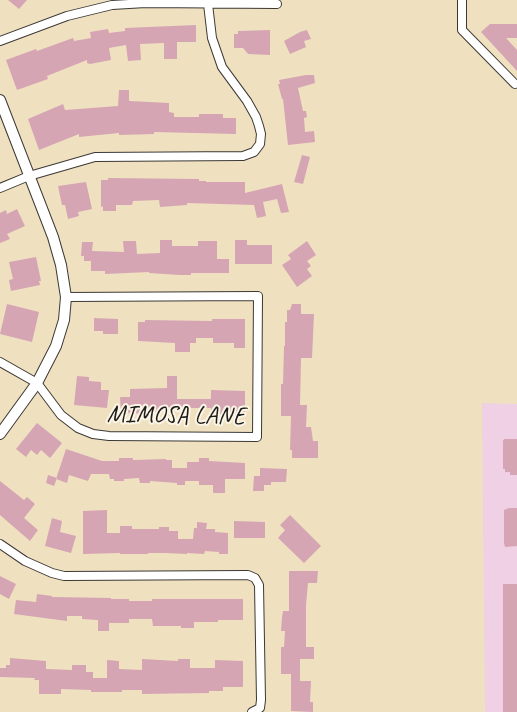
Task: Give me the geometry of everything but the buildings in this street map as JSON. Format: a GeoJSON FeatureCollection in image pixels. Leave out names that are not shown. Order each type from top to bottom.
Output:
{"type":"FeatureCollection","features":[{"type":"Feature","properties":{"kind":"street"},"geometry":{"type":"LineString","coordinates":[[462,0],[462,30],[515,84]]}},
{"type":"Feature","properties":{"kind":"street"},"geometry":{"type":"LineString","coordinates":[[0,188],[29,176],[95,157],[243,156],[254,152],[260,144],[261,134],[256,117],[247,101],[222,67],[212,38],[208,4]]}},
{"type":"Feature","properties":{"kind":"street"},"geometry":{"type":"LineString","coordinates":[[0,41],[67,16],[112,5],[277,4]]}},
{"type":"Feature","properties":{"kind":"street"},"geometry":{"type":"LineString","coordinates":[[0,100],[53,237],[61,265],[66,297],[64,320],[56,346],[36,384],[0,434]]}},
{"type":"Feature","properties":{"kind":"street","name":"MIMOSA LANE"},"geometry":{"type":"LineString","coordinates":[[0,362],[36,384],[60,415],[78,428],[93,434],[109,436],[258,437],[258,296],[66,297]]}},
{"type":"Feature","properties":{"kind":"street"},"geometry":{"type":"LineString","coordinates":[[0,544],[25,561],[52,573],[64,576],[248,575],[255,578],[258,585],[261,700],[260,708],[252,712]]}},
{"type":"Feature","properties":{"kind":"shaded area"},"geometry":{"type":"Polygon","coordinates":[[[482,403],[517,404],[517,712],[485,712],[482,403]]]}}]}
